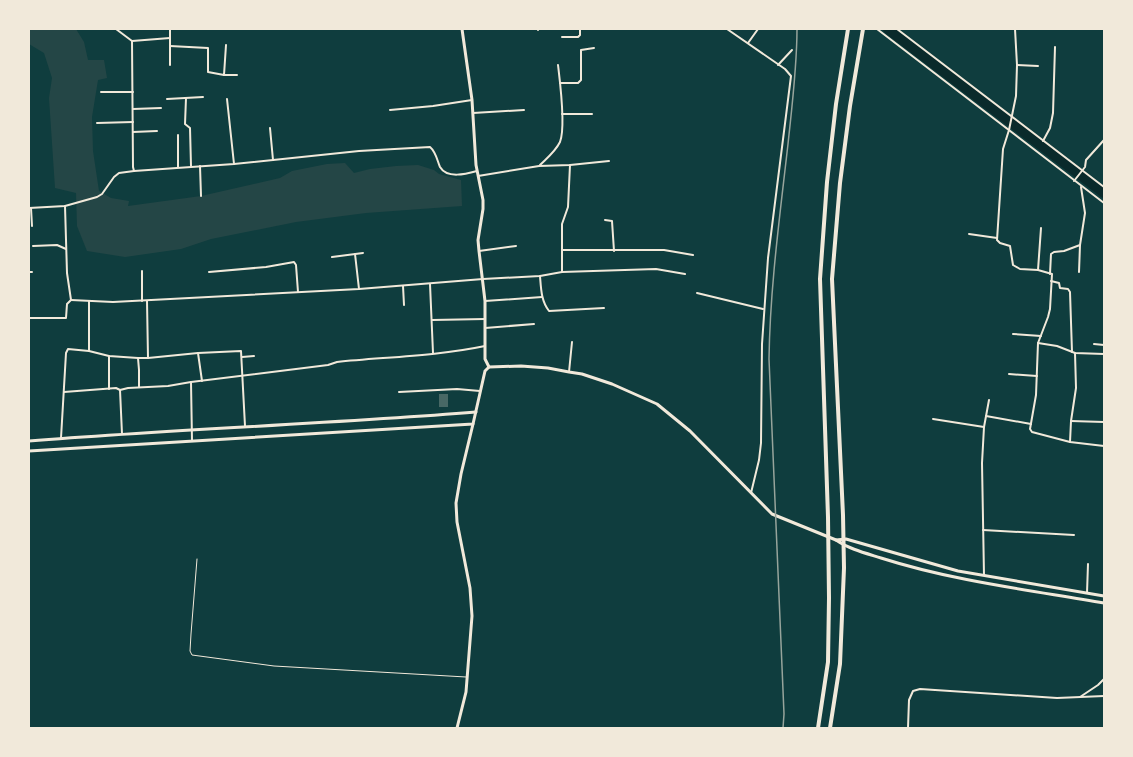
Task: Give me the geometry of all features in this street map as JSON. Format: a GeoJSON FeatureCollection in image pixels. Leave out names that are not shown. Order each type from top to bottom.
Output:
{"type":"FeatureCollection","features":[{"type":"Feature","properties":{"kind":"highway"},"geometry":{"type":"LineString","coordinates":[[818,728],[828,662],[829,569],[820,279],[827,182],[836,104],[848,29]]}},
{"type":"Feature","properties":{"kind":"highway"},"geometry":{"type":"LineString","coordinates":[[830,728],[840,664],[844,568],[832,279],[840,183],[850,106],[863,29]]}},
{"type":"Feature","properties":{"kind":"main road"},"geometry":{"type":"LineString","coordinates":[[462,29],[472,100],[474,154],[483,200],[483,210],[478,240],[485,301],[485,358],[489,368]]}},
{"type":"Feature","properties":{"kind":"main road"},"geometry":{"type":"LineString","coordinates":[[457,728],[466,692],[472,616],[471,595],[457,522],[456,503],[480,391],[485,371],[489,368],[521,366],[548,368],[582,374],[618,387],[657,404],[690,431],[772,514],[836,540],[844,546],[892,561],[956,578],[1104,603]]}},
{"type":"Feature","properties":{"kind":"main road"},"geometry":{"type":"LineString","coordinates":[[29,441],[122,434],[373,420],[476,412]]}},
{"type":"Feature","properties":{"kind":"main road"},"geometry":{"type":"LineString","coordinates":[[29,451],[473,424]]}},
{"type":"Feature","properties":{"kind":"main road"},"geometry":{"type":"LineString","coordinates":[[836,540],[846,539],[958,571],[1104,596]]}},
{"type":"Feature","properties":{"kind":"main road"},"geometry":{"type":"LineString","coordinates":[[892,561],[895,553]]}},
{"type":"Feature","properties":{"kind":"main road"},"geometry":{"type":"LineString","coordinates":[[956,578],[958,571]]}},
{"type":"Feature","properties":{"kind":"main road"},"geometry":{"type":"LineString","coordinates":[[1046,593],[1048,586]]}},
{"type":"Feature","properties":{"kind":"main road"},"geometry":{"type":"LineString","coordinates":[[1069,597],[1071,590]]}},
{"type":"Feature","properties":{"kind":"street"},"geometry":{"type":"LineString","coordinates":[[116,29],[132,40],[170,38]]}},
{"type":"Feature","properties":{"kind":"street"},"geometry":{"type":"LineString","coordinates":[[170,29],[170,65]]}},
{"type":"Feature","properties":{"kind":"street"},"geometry":{"type":"LineString","coordinates":[[562,37],[578,37],[581,33],[580,29]]}},
{"type":"Feature","properties":{"kind":"street"},"geometry":{"type":"LineString","coordinates":[[727,29],[785,69],[791,76],[768,258],[764,309],[761,443],[759,460],[751,493]]}},
{"type":"Feature","properties":{"kind":"street"},"geometry":{"type":"LineString","coordinates":[[748,44],[758,29]]}},
{"type":"Feature","properties":{"kind":"street"},"geometry":{"type":"LineString","coordinates":[[877,29],[1104,203]]}},
{"type":"Feature","properties":{"kind":"street"},"geometry":{"type":"LineString","coordinates":[[897,29],[1011,118],[1104,187]]}},
{"type":"Feature","properties":{"kind":"street"},"geometry":{"type":"LineString","coordinates":[[1015,29],[1017,65],[1016,96],[1010,126],[1003,149],[997,238],[1000,243],[1010,246],[1013,265],[1020,269],[1038,270],[1050,274]]}},
{"type":"Feature","properties":{"kind":"street"},"geometry":{"type":"LineString","coordinates":[[132,40],[134,171]]}},
{"type":"Feature","properties":{"kind":"street"},"geometry":{"type":"LineString","coordinates":[[224,75],[226,45]]}},
{"type":"Feature","properties":{"kind":"street"},"geometry":{"type":"LineString","coordinates":[[170,46],[208,48],[208,72],[224,75],[237,75]]}},
{"type":"Feature","properties":{"kind":"street"},"geometry":{"type":"LineString","coordinates":[[1043,141],[1050,128],[1054,113],[1055,47]]}},
{"type":"Feature","properties":{"kind":"street"},"geometry":{"type":"LineString","coordinates":[[560,83],[578,83],[581,80],[581,50],[594,48]]}},
{"type":"Feature","properties":{"kind":"street"},"geometry":{"type":"LineString","coordinates":[[778,65],[792,50]]}},
{"type":"Feature","properties":{"kind":"street"},"geometry":{"type":"LineString","coordinates":[[539,166],[556,148],[560,140],[562,114],[558,65]]}},
{"type":"Feature","properties":{"kind":"street"},"geometry":{"type":"LineString","coordinates":[[1017,65],[1038,66]]}},
{"type":"Feature","properties":{"kind":"street"},"geometry":{"type":"LineString","coordinates":[[102,92],[133,92]]}},
{"type":"Feature","properties":{"kind":"street"},"geometry":{"type":"LineString","coordinates":[[167,99],[203,97]]}},
{"type":"Feature","properties":{"kind":"street"},"geometry":{"type":"LineString","coordinates":[[186,98],[185,124],[190,128],[191,166]]}},
{"type":"Feature","properties":{"kind":"street"},"geometry":{"type":"LineString","coordinates":[[227,99],[234,164]]}},
{"type":"Feature","properties":{"kind":"street"},"geometry":{"type":"LineString","coordinates":[[390,110],[433,106],[472,100]]}},
{"type":"Feature","properties":{"kind":"street"},"geometry":{"type":"LineString","coordinates":[[133,109],[161,108]]}},
{"type":"Feature","properties":{"kind":"street"},"geometry":{"type":"LineString","coordinates":[[473,113],[524,110]]}},
{"type":"Feature","properties":{"kind":"street"},"geometry":{"type":"LineString","coordinates":[[562,114],[592,114]]}},
{"type":"Feature","properties":{"kind":"street"},"geometry":{"type":"LineString","coordinates":[[97,123],[133,122]]}},
{"type":"Feature","properties":{"kind":"street"},"geometry":{"type":"LineString","coordinates":[[270,128],[273,160]]}},
{"type":"Feature","properties":{"kind":"street"},"geometry":{"type":"LineString","coordinates":[[133,132],[157,131]]}},
{"type":"Feature","properties":{"kind":"street"},"geometry":{"type":"LineString","coordinates":[[178,135],[178,167]]}},
{"type":"Feature","properties":{"kind":"street"},"geometry":{"type":"LineString","coordinates":[[1074,181],[1080,174],[1086,160],[1104,140]]}},
{"type":"Feature","properties":{"kind":"street"},"geometry":{"type":"LineString","coordinates":[[32,226],[30,208],[65,206],[97,197],[102,194],[114,177],[119,173],[134,171],[234,164],[359,151],[430,147],[434,150],[441,169],[448,174],[462,175],[477,171]]}},
{"type":"Feature","properties":{"kind":"street"},"geometry":{"type":"LineString","coordinates":[[478,176],[539,166],[610,161]]}},
{"type":"Feature","properties":{"kind":"street"},"geometry":{"type":"LineString","coordinates":[[562,272],[562,224],[568,207],[570,165]]}},
{"type":"Feature","properties":{"kind":"street"},"geometry":{"type":"LineString","coordinates":[[200,166],[201,196]]}},
{"type":"Feature","properties":{"kind":"street"},"geometry":{"type":"LineString","coordinates":[[1079,272],[1080,245],[1085,213],[1081,186]]}},
{"type":"Feature","properties":{"kind":"street"},"geometry":{"type":"LineString","coordinates":[[65,206],[67,273],[71,300]]}},
{"type":"Feature","properties":{"kind":"street"},"geometry":{"type":"LineString","coordinates":[[605,220],[612,221],[614,251]]}},
{"type":"Feature","properties":{"kind":"street"},"geometry":{"type":"LineString","coordinates":[[1038,270],[1041,228]]}},
{"type":"Feature","properties":{"kind":"street"},"geometry":{"type":"LineString","coordinates":[[970,234],[997,238]]}},
{"type":"Feature","properties":{"kind":"street"},"geometry":{"type":"LineString","coordinates":[[33,246],[57,245],[66,249]]}},
{"type":"Feature","properties":{"kind":"street"},"geometry":{"type":"LineString","coordinates":[[1080,245],[1051,254],[1050,274],[1052,274],[1050,309],[1038,343],[1036,395],[1030,429],[1032,432],[1070,442],[1104,446]]}},
{"type":"Feature","properties":{"kind":"street"},"geometry":{"type":"LineString","coordinates":[[479,251],[516,246]]}},
{"type":"Feature","properties":{"kind":"street"},"geometry":{"type":"LineString","coordinates":[[562,250],[664,250],[693,255]]}},
{"type":"Feature","properties":{"kind":"street"},"geometry":{"type":"LineString","coordinates":[[332,257],[363,253]]}},
{"type":"Feature","properties":{"kind":"street"},"geometry":{"type":"LineString","coordinates":[[355,254],[359,289]]}},
{"type":"Feature","properties":{"kind":"street"},"geometry":{"type":"LineString","coordinates":[[208,272],[266,267],[294,262],[296,265],[298,292]]}},
{"type":"Feature","properties":{"kind":"street"},"geometry":{"type":"LineString","coordinates":[[71,300],[147,301],[359,289],[540,276],[562,272],[656,269],[685,274]]}},
{"type":"Feature","properties":{"kind":"street"},"geometry":{"type":"LineString","coordinates":[[142,271],[142,301]]}},
{"type":"Feature","properties":{"kind":"street"},"geometry":{"type":"LineString","coordinates":[[540,276],[542,297],[549,311],[604,308]]}},
{"type":"Feature","properties":{"kind":"street"},"geometry":{"type":"LineString","coordinates":[[1051,281],[1059,283],[1060,288],[1068,289],[1070,292],[1072,352]]}},
{"type":"Feature","properties":{"kind":"street"},"geometry":{"type":"LineString","coordinates":[[430,284],[433,353]]}},
{"type":"Feature","properties":{"kind":"street"},"geometry":{"type":"LineString","coordinates":[[403,286],[404,305]]}},
{"type":"Feature","properties":{"kind":"street"},"geometry":{"type":"LineString","coordinates":[[697,293],[764,309]]}},
{"type":"Feature","properties":{"kind":"street"},"geometry":{"type":"LineString","coordinates":[[485,301],[542,297]]}},
{"type":"Feature","properties":{"kind":"street"},"geometry":{"type":"LineString","coordinates":[[29,318],[66,318],[67,304],[71,300]]}},
{"type":"Feature","properties":{"kind":"street"},"geometry":{"type":"LineString","coordinates":[[89,301],[89,352]]}},
{"type":"Feature","properties":{"kind":"street"},"geometry":{"type":"LineString","coordinates":[[147,301],[148,358]]}},
{"type":"Feature","properties":{"kind":"street"},"geometry":{"type":"LineString","coordinates":[[432,320],[485,319]]}},
{"type":"Feature","properties":{"kind":"street"},"geometry":{"type":"LineString","coordinates":[[485,328],[534,324]]}},
{"type":"Feature","properties":{"kind":"street"},"geometry":{"type":"LineString","coordinates":[[1013,334],[1041,336]]}},
{"type":"Feature","properties":{"kind":"street"},"geometry":{"type":"LineString","coordinates":[[569,372],[572,342]]}},
{"type":"Feature","properties":{"kind":"street"},"geometry":{"type":"LineString","coordinates":[[1038,343],[1057,346],[1075,353],[1104,354]]}},
{"type":"Feature","properties":{"kind":"street"},"geometry":{"type":"LineString","coordinates":[[1094,344],[1104,344]]}},
{"type":"Feature","properties":{"kind":"street"},"geometry":{"type":"LineString","coordinates":[[64,392],[109,388],[116,388],[120,390],[139,387],[168,386],[328,365],[337,362],[433,353],[485,346]]}},
{"type":"Feature","properties":{"kind":"street"},"geometry":{"type":"LineString","coordinates":[[61,438],[66,351],[69,349],[110,356],[138,358],[242,351],[245,428]]}},
{"type":"Feature","properties":{"kind":"street"},"geometry":{"type":"LineString","coordinates":[[198,353],[202,381]]}},
{"type":"Feature","properties":{"kind":"street"},"geometry":{"type":"LineString","coordinates":[[1070,442],[1071,421],[1076,388],[1075,353]]}},
{"type":"Feature","properties":{"kind":"street"},"geometry":{"type":"LineString","coordinates":[[109,388],[110,356]]}},
{"type":"Feature","properties":{"kind":"street"},"geometry":{"type":"LineString","coordinates":[[242,357],[254,356]]}},
{"type":"Feature","properties":{"kind":"street"},"geometry":{"type":"LineString","coordinates":[[138,358],[139,387]]}},
{"type":"Feature","properties":{"kind":"street"},"geometry":{"type":"LineString","coordinates":[[1009,374],[1037,376]]}},
{"type":"Feature","properties":{"kind":"street"},"geometry":{"type":"LineString","coordinates":[[191,382],[192,441]]}},
{"type":"Feature","properties":{"kind":"street"},"geometry":{"type":"LineString","coordinates":[[399,392],[457,389],[480,391]]}},
{"type":"Feature","properties":{"kind":"street"},"geometry":{"type":"LineString","coordinates":[[120,390],[122,434]]}},
{"type":"Feature","properties":{"kind":"street"},"geometry":{"type":"LineString","coordinates":[[984,576],[982,463],[984,427],[988,400]]}},
{"type":"Feature","properties":{"kind":"street"},"geometry":{"type":"LineString","coordinates":[[986,416],[1031,424]]}},
{"type":"Feature","properties":{"kind":"street"},"geometry":{"type":"LineString","coordinates":[[933,419],[984,427]]}},
{"type":"Feature","properties":{"kind":"street"},"geometry":{"type":"LineString","coordinates":[[1071,421],[1104,422]]}},
{"type":"Feature","properties":{"kind":"street"},"geometry":{"type":"LineString","coordinates":[[983,530],[1074,535]]}},
{"type":"Feature","properties":{"kind":"street"},"geometry":{"type":"LineString","coordinates":[[1087,593],[1088,564]]}},
{"type":"Feature","properties":{"kind":"street"},"geometry":{"type":"LineString","coordinates":[[1080,697],[1104,679]]}},
{"type":"Feature","properties":{"kind":"street"},"geometry":{"type":"LineString","coordinates":[[908,728],[909,700],[913,691],[920,689],[1057,698],[1104,696]]}},
{"type":"Feature","properties":{"kind":"lane"},"geometry":{"type":"LineString","coordinates":[[197,559],[190,651],[192,655],[274,666],[468,677]]}},
{"type":"Feature","properties":{"kind":"shaded area"},"geometry":{"type":"Polygon","coordinates":[[[29,29],[76,29],[84,42],[88,60],[104,60],[107,78],[98,80],[92,117],[93,151],[99,191],[111,198],[129,201],[128,206],[201,196],[280,178],[292,171],[327,164],[345,163],[354,173],[370,169],[418,165],[434,170],[439,174],[461,180],[462,206],[366,213],[296,222],[211,239],[181,249],[125,257],[87,251],[77,226],[76,193],[55,188],[49,98],[52,78],[44,53],[29,44],[29,29]]]}},
{"type":"Feature","properties":{"kind":"building"},"geometry":{"type":"Polygon","coordinates":[[[439,394],[448,394],[448,407],[439,407],[439,394]]]}},
{"type":"Feature","properties":{"kind":"waterway"},"geometry":{"type":"LineString","coordinates":[[888,29],[1104,193]]}},
{"type":"Feature","properties":{"kind":"railway"},"geometry":{"type":"LineString","coordinates":[[783,728],[784,714],[769,359],[773,278],[794,86],[797,29]]}}]}
